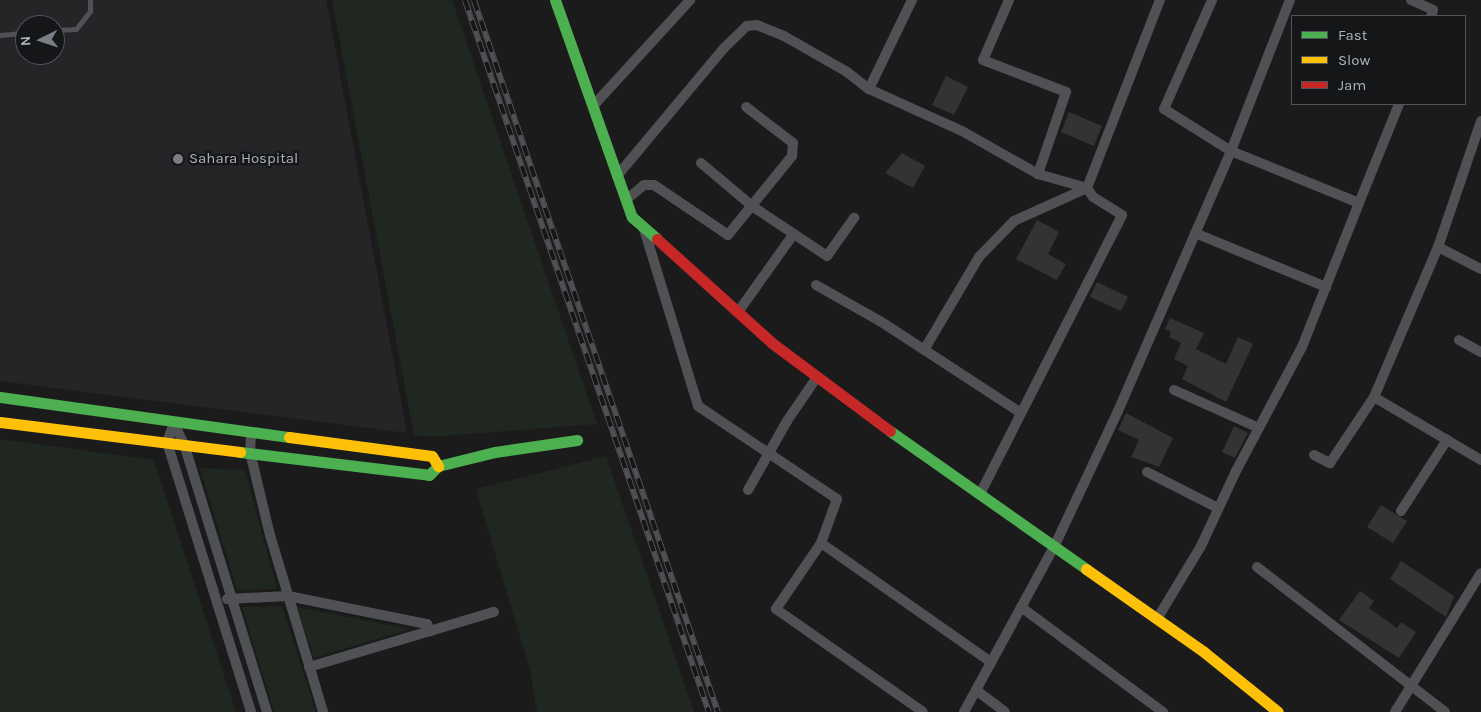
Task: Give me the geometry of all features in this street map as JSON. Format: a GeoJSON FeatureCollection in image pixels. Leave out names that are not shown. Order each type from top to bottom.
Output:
{"type":"FeatureCollection","features":[{"type":"Feature","properties":{"kind":"street"},"geometry":{"type":"LineString","coordinates":[[555,0],[632,217],[738,312],[817,377],[1157,619],[1276,711]]}},
{"type":"Feature","properties":{"kind":"street"},"geometry":{"type":"LineString","coordinates":[[593,106],[690,0]]}},
{"type":"Feature","properties":{"kind":"street"},"geometry":{"type":"LineString","coordinates":[[869,89],[912,0]]}},
{"type":"Feature","properties":{"kind":"street"},"geometry":{"type":"LineString","coordinates":[[1010,0],[983,60],[1066,92],[1038,174]]}},
{"type":"Feature","properties":{"kind":"street"},"geometry":{"type":"LineString","coordinates":[[924,350],[979,257],[1014,221],[1087,188],[1160,0]]}},
{"type":"Feature","properties":{"kind":"street"},"geometry":{"type":"LineString","coordinates":[[1212,0],[1164,109],[1230,151],[1359,203]]}},
{"type":"Feature","properties":{"kind":"street"},"geometry":{"type":"LineString","coordinates":[[964,712],[1054,547],[1118,411],[1230,151],[1290,0]]}},
{"type":"Feature","properties":{"kind":"street"},"geometry":{"type":"LineString","coordinates":[[1410,0],[1433,10],[1431,15]]}},
{"type":"Feature","properties":{"kind":"street"},"geometry":{"type":"LineString","coordinates":[[617,176],[724,48],[748,26],[758,24],[784,36],[847,72],[869,89],[962,131],[1038,174],[1087,188],[1093,197],[1122,215],[980,494]]}},
{"type":"Feature","properties":{"kind":"street"},"geometry":{"type":"LineString","coordinates":[[1157,619],[1201,546],[1218,508],[1302,347],[1399,105]]}},
{"type":"Feature","properties":{"kind":"street"},"geometry":{"type":"LineString","coordinates":[[626,200],[644,185],[654,184],[724,235],[728,235],[792,156],[794,143],[746,107]]}},
{"type":"Feature","properties":{"kind":"street"},"geometry":{"type":"LineString","coordinates":[[1314,455],[1330,463],[1374,397],[1438,247],[1481,121]]}},
{"type":"Feature","properties":{"kind":"street"},"geometry":{"type":"LineString","coordinates":[[701,163],[752,206],[793,236],[827,256],[854,218]]}},
{"type":"Feature","properties":{"kind":"street"},"geometry":{"type":"LineString","coordinates":[[644,228],[698,406],[837,499],[821,543],[776,609],[923,712]]}},
{"type":"Feature","properties":{"kind":"street"},"geometry":{"type":"LineString","coordinates":[[1195,232],[1326,287]]}},
{"type":"Feature","properties":{"kind":"street"},"geometry":{"type":"LineString","coordinates":[[738,312],[793,236]]}},
{"type":"Feature","properties":{"kind":"street"},"geometry":{"type":"LineString","coordinates":[[1438,247],[1481,269]]}},
{"type":"Feature","properties":{"kind":"street"},"geometry":{"type":"LineString","coordinates":[[816,285],[924,350],[1021,413]]}},
{"type":"Feature","properties":{"kind":"street"},"geometry":{"type":"LineString","coordinates":[[1459,340],[1481,352]]}},
{"type":"Feature","properties":{"kind":"street"},"geometry":{"type":"LineString","coordinates":[[748,490],[787,421],[817,377]]}},
{"type":"Feature","properties":{"kind":"street"},"geometry":{"type":"LineString","coordinates":[[1174,390],[1259,428]]}},
{"type":"Feature","properties":{"kind":"street"},"geometry":{"type":"LineString","coordinates":[[0,397],[251,434],[432,456],[438,466]]}},
{"type":"Feature","properties":{"kind":"street"},"geometry":{"type":"LineString","coordinates":[[1374,397],[1481,460]]}},
{"type":"Feature","properties":{"kind":"street"},"geometry":{"type":"LineString","coordinates":[[0,422],[428,474],[438,466],[495,452],[576,440]]}},
{"type":"Feature","properties":{"kind":"street"},"geometry":{"type":"LineString","coordinates":[[174,423],[167,442],[251,712]]}},
{"type":"Feature","properties":{"kind":"street"},"geometry":{"type":"LineString","coordinates":[[174,423],[184,444],[267,712]]}},
{"type":"Feature","properties":{"kind":"street"},"geometry":{"type":"LineString","coordinates":[[251,434],[250,452],[288,596],[323,712]]}},
{"type":"Feature","properties":{"kind":"street"},"geometry":{"type":"LineString","coordinates":[[1401,511],[1447,440]]}},
{"type":"Feature","properties":{"kind":"street"},"geometry":{"type":"LineString","coordinates":[[1147,472],[1218,508]]}},
{"type":"Feature","properties":{"kind":"street"},"geometry":{"type":"LineString","coordinates":[[821,543],[991,662]]}},
{"type":"Feature","properties":{"kind":"street"},"geometry":{"type":"LineString","coordinates":[[1257,567],[1445,712]]}},
{"type":"Feature","properties":{"kind":"street"},"geometry":{"type":"LineString","coordinates":[[1395,712],[1481,573]]}},
{"type":"Feature","properties":{"kind":"street"},"geometry":{"type":"LineString","coordinates":[[216,600],[288,596],[427,624],[430,631]]}},
{"type":"Feature","properties":{"kind":"street"},"geometry":{"type":"LineString","coordinates":[[1021,607],[1163,712]]}},
{"type":"Feature","properties":{"kind":"street"},"geometry":{"type":"LineString","coordinates":[[309,667],[494,612]]}},
{"type":"Feature","properties":{"kind":"street"},"geometry":{"type":"LineString","coordinates":[[976,690],[1005,712]]}},
{"type":"Feature","properties":{"kind":"lane"},"geometry":{"type":"LineString","coordinates":[[65,30],[76,29],[90,11],[90,0]]}},
{"type":"Feature","properties":{"kind":"lane"},"geometry":{"type":"LineString","coordinates":[[0,35],[15,34]]}},
{"type":"Feature","properties":{"kind":"shaded area","name":"Sahara Hospital"},"geometry":{"type":"Polygon","coordinates":[[[0,0],[326,0],[407,433],[0,381],[0,0]]]}},
{"type":"Feature","properties":{"kind":"shaded area"},"geometry":{"type":"Polygon","coordinates":[[[332,0],[452,0],[597,424],[432,437],[414,435],[332,0]]]}},
{"type":"Feature","properties":{"kind":"shaded area"},"geometry":{"type":"Polygon","coordinates":[[[0,439],[154,460],[236,712],[0,712],[0,439]]]}},
{"type":"Feature","properties":{"kind":"shaded area"},"geometry":{"type":"Polygon","coordinates":[[[606,456],[694,712],[537,712],[530,670],[476,489],[606,456]]]}},
{"type":"Feature","properties":{"kind":"shaded area"},"geometry":{"type":"Polygon","coordinates":[[[200,468],[245,470],[277,589],[237,590],[200,468]]]}},
{"type":"Feature","properties":{"kind":"shaded area"},"geometry":{"type":"Polygon","coordinates":[[[282,606],[316,712],[274,712],[242,607],[282,606]]]}},
{"type":"Feature","properties":{"kind":"shaded area"},"geometry":{"type":"Polygon","coordinates":[[[297,607],[410,629],[314,658],[297,607]]]}},
{"type":"Feature","properties":{"kind":"building"},"geometry":{"type":"Polygon","coordinates":[[[946,76],[968,87],[954,115],[932,105],[946,76]]]}},
{"type":"Feature","properties":{"kind":"building"},"geometry":{"type":"Polygon","coordinates":[[[1069,112],[1102,126],[1094,146],[1061,132],[1069,112]]]}},
{"type":"Feature","properties":{"kind":"building"},"geometry":{"type":"Polygon","coordinates":[[[902,153],[925,166],[913,188],[885,173],[902,153]]]}},
{"type":"Feature","properties":{"kind":"building"},"geometry":{"type":"Polygon","coordinates":[[[1037,220],[1059,232],[1048,254],[1066,264],[1057,280],[1016,259],[1037,220]]]}},
{"type":"Feature","properties":{"kind":"building"},"geometry":{"type":"Polygon","coordinates":[[[1097,282],[1128,297],[1121,311],[1090,297],[1097,282]]]}},
{"type":"Feature","properties":{"kind":"building"},"geometry":{"type":"Polygon","coordinates":[[[1170,318],[1204,333],[1196,349],[1226,364],[1238,337],[1253,344],[1226,402],[1182,379],[1188,366],[1174,359],[1181,343],[1169,337],[1171,332],[1165,329],[1170,318]]]}},
{"type":"Feature","properties":{"kind":"building"},"geometry":{"type":"Polygon","coordinates":[[[1126,413],[1173,438],[1159,467],[1131,457],[1139,440],[1118,430],[1126,413]]]}},
{"type":"Feature","properties":{"kind":"building"},"geometry":{"type":"Polygon","coordinates":[[[1234,426],[1248,433],[1235,458],[1222,452],[1234,426]]]}},
{"type":"Feature","properties":{"kind":"building"},"geometry":{"type":"Polygon","coordinates":[[[1381,505],[1407,521],[1393,543],[1367,527],[1381,505]]]}},
{"type":"Feature","properties":{"kind":"building"},"geometry":{"type":"Polygon","coordinates":[[[1401,561],[1454,596],[1446,617],[1390,579],[1401,561]]]}},
{"type":"Feature","properties":{"kind":"building"},"geometry":{"type":"Polygon","coordinates":[[[1360,591],[1374,601],[1369,608],[1397,628],[1401,622],[1416,632],[1399,658],[1339,620],[1360,591]]]}},
{"type":"Feature","properties":{"kind":"railway"},"geometry":{"type":"LineString","coordinates":[[465,0],[709,712]]}},
{"type":"Feature","properties":{"kind":"railway"},"geometry":{"type":"LineString","coordinates":[[474,0],[718,712]]}},
{"type":"Feature","properties":{"kind":"traffic: fast"},"geometry":{"type":"LineString","coordinates":[[555,0],[632,217],[657,239]]}},
{"type":"Feature","properties":{"kind":"traffic: fast"},"geometry":{"type":"LineString","coordinates":[[0,397],[289,437]]}},
{"type":"Feature","properties":{"kind":"traffic: fast"},"geometry":{"type":"LineString","coordinates":[[890,431],[1086,569]]}},
{"type":"Feature","properties":{"kind":"traffic: fast"},"geometry":{"type":"LineString","coordinates":[[240,452],[429,475],[438,466],[495,452],[577,440]]}},
{"type":"Feature","properties":{"kind":"traffic: slow"},"geometry":{"type":"LineString","coordinates":[[0,422],[240,452]]}},
{"type":"Feature","properties":{"kind":"traffic: slow"},"geometry":{"type":"LineString","coordinates":[[289,437],[432,456],[438,466]]}},
{"type":"Feature","properties":{"kind":"traffic: slow"},"geometry":{"type":"LineString","coordinates":[[1086,569],[1204,652],[1278,712]]}},
{"type":"Feature","properties":{"kind":"traffic: jam"},"geometry":{"type":"LineString","coordinates":[[657,239],[772,343],[890,431]]}},
{"type":"Feature","properties":{"kind":"place","name":"Sahara Hospital"},"geometry":{"type":"Point","coordinates":[178,159]}}]}
